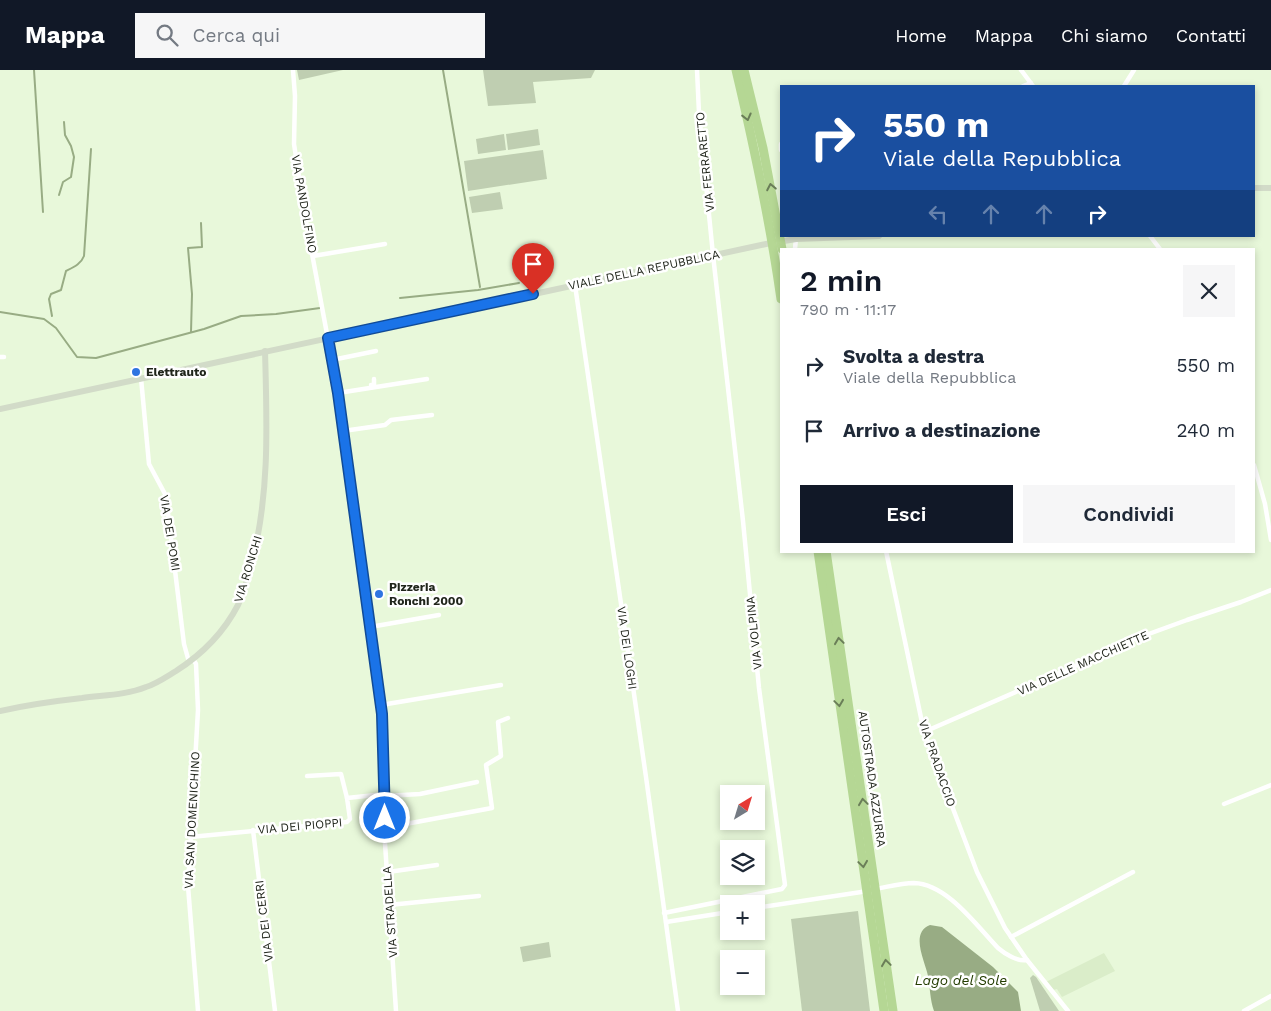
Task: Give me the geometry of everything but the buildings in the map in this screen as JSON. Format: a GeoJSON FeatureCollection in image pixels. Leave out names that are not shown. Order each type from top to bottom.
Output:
{"type":"FeatureCollection","features":[{"type":"Feature","properties":{"kind":"highway"},"geometry":{"type":"LineString","coordinates":[[736,70],[776,235]]}},
{"type":"Feature","properties":{"kind":"highway"},"geometry":{"type":"LineString","coordinates":[[744,70],[763,148],[778,250],[780,283]]}},
{"type":"Feature","properties":{"kind":"highway","name":"AUTOSTRADA AZZURRA"},"geometry":{"type":"LineString","coordinates":[[818,553],[884,1011]]}},
{"type":"Feature","properties":{"kind":"highway","name":"AUTOSTRADA AZZURRA"},"geometry":{"type":"LineString","coordinates":[[826,553],[893,1011]]}},
{"type":"Feature","properties":{"kind":"main road"},"geometry":{"type":"LineString","coordinates":[[1255,188],[1271,188]]}},
{"type":"Feature","properties":{"kind":"main road","name":"VIALE DELLA REPUBBLICA"},"geometry":{"type":"LineString","coordinates":[[0,409],[796,237]]}},
{"type":"Feature","properties":{"kind":"main road","name":"VIA RONCHI"},"geometry":{"type":"LineString","coordinates":[[0,712],[68,700],[133,692],[149,686],[191,660],[209,644],[238,606],[257,542],[262,514],[267,417],[265,351]]}},
{"type":"Feature","properties":{"kind":"street","name":"VIA PANDOLFINO"},"geometry":{"type":"LineString","coordinates":[[293,70],[296,96],[294,144],[328,338]]}},
{"type":"Feature","properties":{"kind":"street","name":"VIA FERRARETTO"},"geometry":{"type":"LineString","coordinates":[[698,70],[699,113],[714,255]]}},
{"type":"Feature","properties":{"kind":"street"},"geometry":{"type":"LineString","coordinates":[[1021,70],[1032,85]]}},
{"type":"Feature","properties":{"kind":"street"},"geometry":{"type":"LineString","coordinates":[[1125,85],[1134,70]]}},
{"type":"Feature","properties":{"kind":"street"},"geometry":{"type":"LineString","coordinates":[[1151,237],[1159,248]]}},
{"type":"Feature","properties":{"kind":"street"},"geometry":{"type":"LineString","coordinates":[[313,256],[385,244]]}},
{"type":"Feature","properties":{"kind":"street","name":"VIA VOLPINA"},"geometry":{"type":"LineString","coordinates":[[664,913],[782,889],[785,885],[759,688],[714,255]]}},
{"type":"Feature","properties":{"kind":"street","name":"VIA DEI LOGHI"},"geometry":{"type":"LineString","coordinates":[[575,285],[678,1011]]}},
{"type":"Feature","properties":{"kind":"street","name":"VIA STRADELLA"},"geometry":{"type":"LineString","coordinates":[[328,338],[338,392],[381,705],[385,795],[384,828],[396,1011]]}},
{"type":"Feature","properties":{"kind":"street"},"geometry":{"type":"LineString","coordinates":[[332,360],[376,350]]}},
{"type":"Feature","properties":{"kind":"street","name":"VIA DEI POMI"},"geometry":{"type":"LineString","coordinates":[[141,378],[149,464],[165,494],[184,644],[191,660]]}},
{"type":"Feature","properties":{"kind":"street"},"geometry":{"type":"LineString","coordinates":[[338,392],[374,384],[374,379]]}},
{"type":"Feature","properties":{"kind":"street"},"geometry":{"type":"LineString","coordinates":[[338,392],[427,379]]}},
{"type":"Feature","properties":{"kind":"street"},"geometry":{"type":"LineString","coordinates":[[343,432],[384,425],[391,420],[432,414]]}},
{"type":"Feature","properties":{"kind":"street"},"geometry":{"type":"LineString","coordinates":[[1255,469],[1271,540]]}},
{"type":"Feature","properties":{"kind":"street","name":"VIA PRADACCIO"},"geometry":{"type":"LineString","coordinates":[[886,553],[924,732],[978,872],[1005,928],[1027,960],[1068,1011]]}},
{"type":"Feature","properties":{"kind":"street","name":"VIA DELLE MACCHIETTE"},"geometry":{"type":"LineString","coordinates":[[924,732],[1073,667],[1113,647],[1271,590]]}},
{"type":"Feature","properties":{"kind":"street"},"geometry":{"type":"LineString","coordinates":[[370,627],[439,615]]}},
{"type":"Feature","properties":{"kind":"street","name":"VIA SAN DOMENICHINO"},"geometry":{"type":"LineString","coordinates":[[191,660],[196,664],[198,710],[188,886],[198,1011]]}},
{"type":"Feature","properties":{"kind":"street"},"geometry":{"type":"LineString","coordinates":[[381,705],[501,685]]}},
{"type":"Feature","properties":{"kind":"street"},"geometry":{"type":"LineString","coordinates":[[384,828],[492,808],[486,764],[502,756],[498,722],[508,718]]}},
{"type":"Feature","properties":{"kind":"street"},"geometry":{"type":"LineString","coordinates":[[307,776],[341,774],[347,798]]}},
{"type":"Feature","properties":{"kind":"street","name":"VIA DEI PIOPPI"},"geometry":{"type":"LineString","coordinates":[[190,837],[348,822],[350,818],[347,798],[420,794],[477,782]]}},
{"type":"Feature","properties":{"kind":"street"},"geometry":{"type":"LineString","coordinates":[[1224,804],[1271,784]]}},
{"type":"Feature","properties":{"kind":"street","name":"VIA DEI CERRI"},"geometry":{"type":"LineString","coordinates":[[253,830],[275,1011]]}},
{"type":"Feature","properties":{"kind":"street"},"geometry":{"type":"LineString","coordinates":[[388,872],[437,865]]}},
{"type":"Feature","properties":{"kind":"street"},"geometry":{"type":"LineString","coordinates":[[1011,936],[1133,872]]}},
{"type":"Feature","properties":{"kind":"street"},"geometry":{"type":"LineString","coordinates":[[765,907],[912,883],[927,885],[939,890],[957,905],[1004,953],[1023,961],[1027,960]]}},
{"type":"Feature","properties":{"kind":"street"},"geometry":{"type":"LineString","coordinates":[[389,905],[479,896]]}},
{"type":"Feature","properties":{"kind":"street"},"geometry":{"type":"LineString","coordinates":[[666,922],[720,913]]}},
{"type":"Feature","properties":{"kind":"street"},"geometry":{"type":"LineString","coordinates":[[1244,1011],[1271,996]]}},
{"type":"Feature","properties":{"kind":"shaded area"},"geometry":{"type":"Polygon","coordinates":[[[297,70],[343,70],[299,80],[297,70]]]}},
{"type":"Feature","properties":{"kind":"shaded area"},"geometry":{"type":"Polygon","coordinates":[[[483,70],[595,70],[591,78],[533,82],[536,103],[488,106],[483,70]]]}},
{"type":"Feature","properties":{"kind":"shaded area"},"geometry":{"type":"Polygon","coordinates":[[[538,129],[540,145],[508,150],[506,134],[538,129]]]}},
{"type":"Feature","properties":{"kind":"shaded area"},"geometry":{"type":"Polygon","coordinates":[[[504,134],[506,150],[478,154],[476,139],[504,134]]]}},
{"type":"Feature","properties":{"kind":"shaded area"},"geometry":{"type":"Polygon","coordinates":[[[543,150],[547,179],[468,191],[464,161],[543,150]]]}},
{"type":"Feature","properties":{"kind":"shaded area"},"geometry":{"type":"Polygon","coordinates":[[[500,192],[503,209],[472,213],[469,197],[500,192]]]}},
{"type":"Feature","properties":{"kind":"shaded area"},"geometry":{"type":"Polygon","coordinates":[[[858,911],[870,1011],[802,1011],[791,919],[858,911]]]}},
{"type":"Feature","properties":{"kind":"shaded area"},"geometry":{"type":"Polygon","coordinates":[[[549,942],[551,957],[523,962],[520,947],[549,942]]]}},
{"type":"Feature","properties":{"kind":"shaded area"},"geometry":{"type":"Polygon","coordinates":[[[1104,953],[1115,971],[1062,997],[1057,989],[1053,990],[1046,982],[1104,953]]]}},
{"type":"Feature","properties":{"kind":"shaded area"},"geometry":{"type":"Polygon","coordinates":[[[1033,975],[1059,1011],[1040,1011],[1030,978],[1033,975]]]}},
{"type":"Feature","properties":{"kind":"water","name":"Lago del Sole"},"geometry":{"type":"Polygon","coordinates":[[[930,925],[942,927],[993,967],[1018,992],[1021,1011],[934,1011],[928,976],[920,949],[921,935],[924,929],[930,925]]]}},
{"type":"Feature","properties":{"kind":"waterway"},"geometry":{"type":"LineString","coordinates":[[34,70],[43,212]]}},
{"type":"Feature","properties":{"kind":"waterway"},"geometry":{"type":"LineString","coordinates":[[443,70],[480,287]]}},
{"type":"Feature","properties":{"kind":"waterway"},"geometry":{"type":"LineString","coordinates":[[59,195],[63,182],[71,177],[74,157],[65,135],[64,122]]}},
{"type":"Feature","properties":{"kind":"waterway"},"geometry":{"type":"LineString","coordinates":[[52,316],[49,299],[51,294],[61,290],[66,271],[79,263],[84,256],[91,149]]}},
{"type":"Feature","properties":{"kind":"waterway"},"geometry":{"type":"LineString","coordinates":[[191,332],[192,294],[188,248],[202,247],[201,223]]}},
{"type":"Feature","properties":{"kind":"waterway"},"geometry":{"type":"LineString","coordinates":[[400,298],[478,290],[519,283]]}},
{"type":"Feature","properties":{"kind":"waterway"},"geometry":{"type":"LineString","coordinates":[[0,312],[44,319],[56,328],[77,357],[96,358],[204,329],[241,316],[276,314],[320,308]]}},
{"type":"Feature","properties":{"kind":"place","name":"Elettrauto"},"geometry":{"type":"Point","coordinates":[136,372]}},
{"type":"Feature","properties":{"kind":"place","name":"Pizzeria Ronchi 2000"},"geometry":{"type":"Point","coordinates":[379,594]}},
{"type":"Feature","properties":{"kind":"route"},"geometry":{"type":"LineString","coordinates":[[385,818],[382,714],[338,393],[328,338],[533,294]]}}]}
